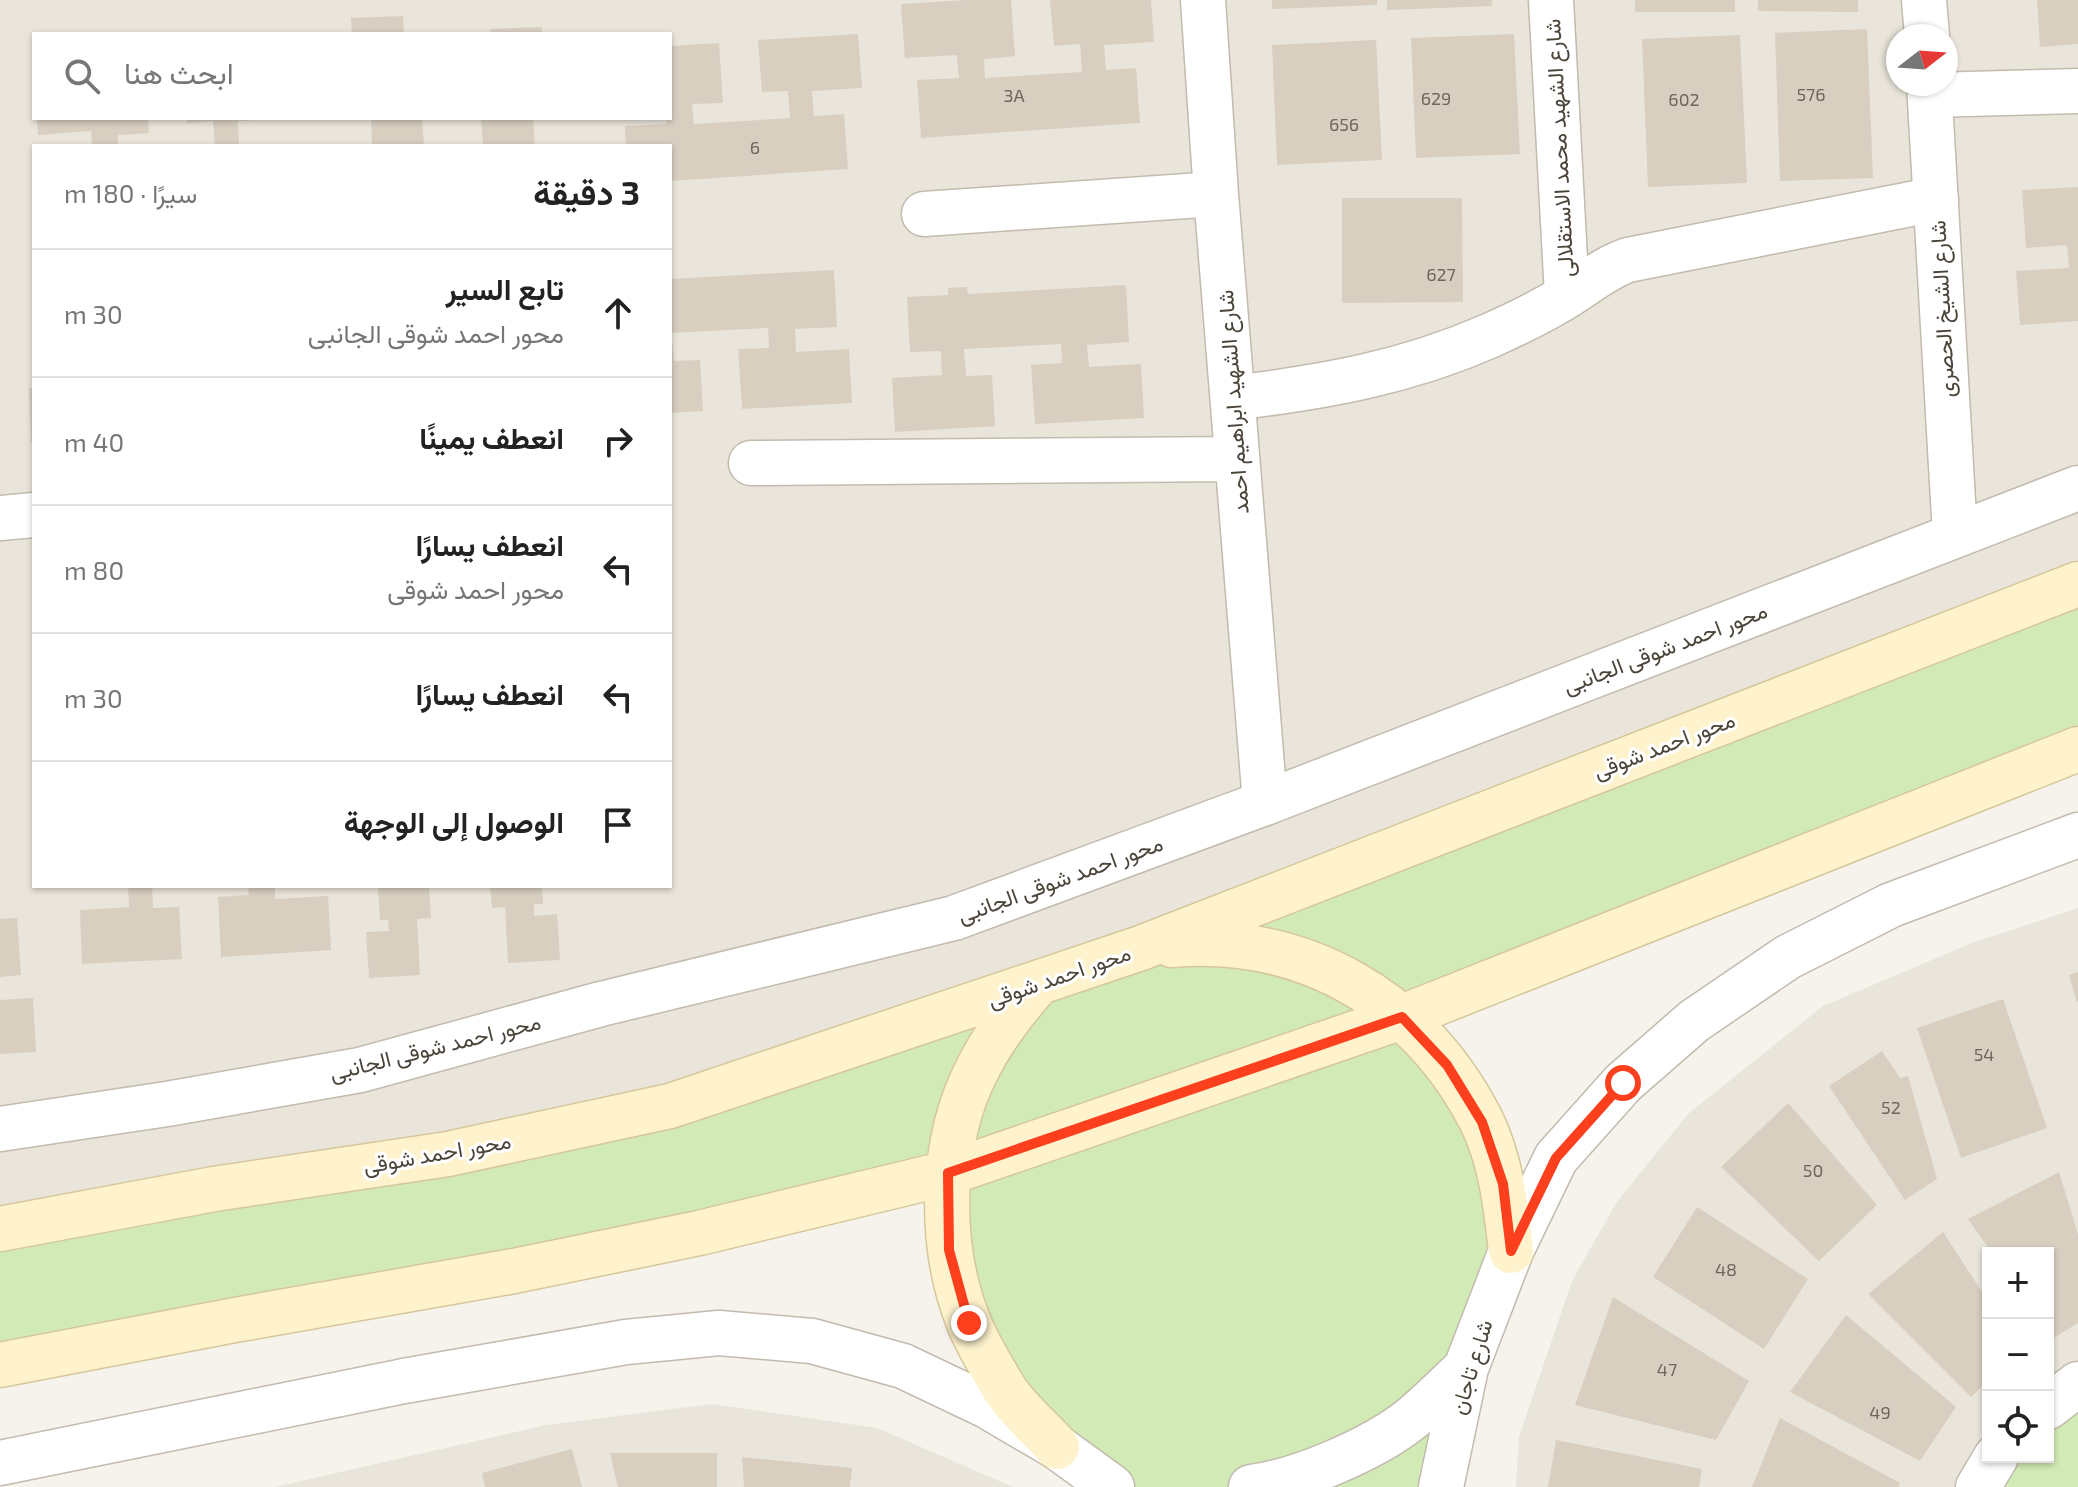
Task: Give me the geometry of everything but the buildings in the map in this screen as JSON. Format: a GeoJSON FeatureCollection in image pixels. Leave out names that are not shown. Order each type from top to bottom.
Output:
{"type":"FeatureCollection","features":[{"type":"Feature","properties":{"kind":"main road","name":"محور احمد شوقى"},"geometry":{"type":"LineString","coordinates":[[0,1229],[214,1189],[448,1154],[670,1106],[1141,948],[2078,584]]}},
{"type":"Feature","properties":{"kind":"main road"},"geometry":{"type":"LineString","coordinates":[[0,1365],[514,1271],[699,1233],[948,1173],[1402,1017],[2078,749]]}},
{"type":"Feature","properties":{"kind":"main road"},"geometry":{"type":"LineString","coordinates":[[1141,948],[1211,942],[1279,952],[1345,977],[1402,1017],[1447,1065],[1482,1122],[1503,1184],[1511,1251]]}},
{"type":"Feature","properties":{"kind":"main road"},"geometry":{"type":"LineString","coordinates":[[1038,983],[1004,1024],[977,1070],[958,1121],[948,1173],[949,1250],[969,1323],[1006,1391],[1057,1447]]}},
{"type":"Feature","properties":{"kind":"street","name":"شارع الشهيد ابراهيم احمد"},"geometry":{"type":"LineString","coordinates":[[1203,0],[1265,803]]}},
{"type":"Feature","properties":{"kind":"street","name":"شارع الشهيد محمد الاستقلالى"},"geometry":{"type":"LineString","coordinates":[[1551,0],[1567,296]]}},
{"type":"Feature","properties":{"kind":"street"},"geometry":{"type":"LineString","coordinates":[[1924,0],[1926,24]]}},
{"type":"Feature","properties":{"kind":"street"},"geometry":{"type":"LineString","coordinates":[[1958,90],[2078,91]]}},
{"type":"Feature","properties":{"kind":"street","name":"شارع الشيخ الحصرى"},"geometry":{"type":"LineString","coordinates":[[1930,96],[1955,535]]}},
{"type":"Feature","properties":{"kind":"street"},"geometry":{"type":"LineString","coordinates":[[924,214],[1216,194]]}},
{"type":"Feature","properties":{"kind":"street"},"geometry":{"type":"LineString","coordinates":[[1233,398],[1321,387],[1406,367],[1489,336],[1628,260],[1936,199]]}},
{"type":"Feature","properties":{"kind":"street"},"geometry":{"type":"LineString","coordinates":[[751,463],[1237,459]]}},
{"type":"Feature","properties":{"kind":"street","name":"محور احمد شوقى الجانبى"},"geometry":{"type":"LineString","coordinates":[[0,1129],[360,1070],[601,1004],[954,918],[1265,803],[2078,488]]}},
{"type":"Feature","properties":{"kind":"street"},"geometry":{"type":"LineString","coordinates":[[0,518],[32,515]]}},
{"type":"Feature","properties":{"kind":"street"},"geometry":{"type":"LineString","coordinates":[[1511,1251],[1556,1158],[1623,1083],[1694,1021],[1788,957],[1891,905],[2078,835]]}},
{"type":"Feature","properties":{"kind":"street","name":"شارع تاجان"},"geometry":{"type":"LineString","coordinates":[[1441,1487],[1466,1368],[1511,1251]]}},
{"type":"Feature","properties":{"kind":"street"},"geometry":{"type":"LineString","coordinates":[[0,1463],[404,1381],[626,1342],[719,1333],[812,1341],[903,1366],[987,1406],[1057,1447],[1112,1487]]}},
{"type":"Feature","properties":{"kind":"street"},"geometry":{"type":"LineString","coordinates":[[1251,1487],[1268,1485],[1342,1460],[1409,1420],[1466,1368]]}},
{"type":"Feature","properties":{"kind":"street"},"geometry":{"type":"LineString","coordinates":[[2054,1402],[2078,1384]]}},
{"type":"Feature","properties":{"kind":"street"},"geometry":{"type":"LineString","coordinates":[[1978,1487],[1992,1463]]}},
{"type":"Feature","properties":{"kind":"shaded area"},"geometry":{"type":"Polygon","coordinates":[[[0,0],[2078,0],[2078,670],[0,1290],[0,0]]]}},
{"type":"Feature","properties":{"kind":"shaded area"},"geometry":{"type":"Polygon","coordinates":[[[2078,908],[2078,1487],[1516,1487],[1519,1437],[1572,1281],[1616,1203],[1688,1114],[1823,1006],[1972,943],[2078,908]]]}},
{"type":"Feature","properties":{"kind":"shaded area"},"geometry":{"type":"Polygon","coordinates":[[[712,1404],[877,1428],[1013,1487],[275,1487],[546,1425],[712,1404]]]}},
{"type":"Feature","properties":{"kind":"green space"},"geometry":{"type":"Polygon","coordinates":[[[2078,584],[2078,749],[1402,1016],[1503,1184],[1441,1487],[1112,1487],[1006,1391],[948,1174],[0,1365],[0,1229],[670,1106],[2078,584]]]}},
{"type":"Feature","properties":{"kind":"green space"},"geometry":{"type":"Polygon","coordinates":[[[2078,1384],[2078,1487],[1978,1487],[1992,1463],[2054,1463],[2054,1402],[2078,1384]]]}},
{"type":"Feature","properties":{"kind":"route"},"geometry":{"type":"LineString","coordinates":[[969,1323],[949,1250],[948,1173],[1402,1017],[1447,1065],[1482,1122],[1503,1184],[1511,1251],[1556,1158],[1623,1083]]}}]}
